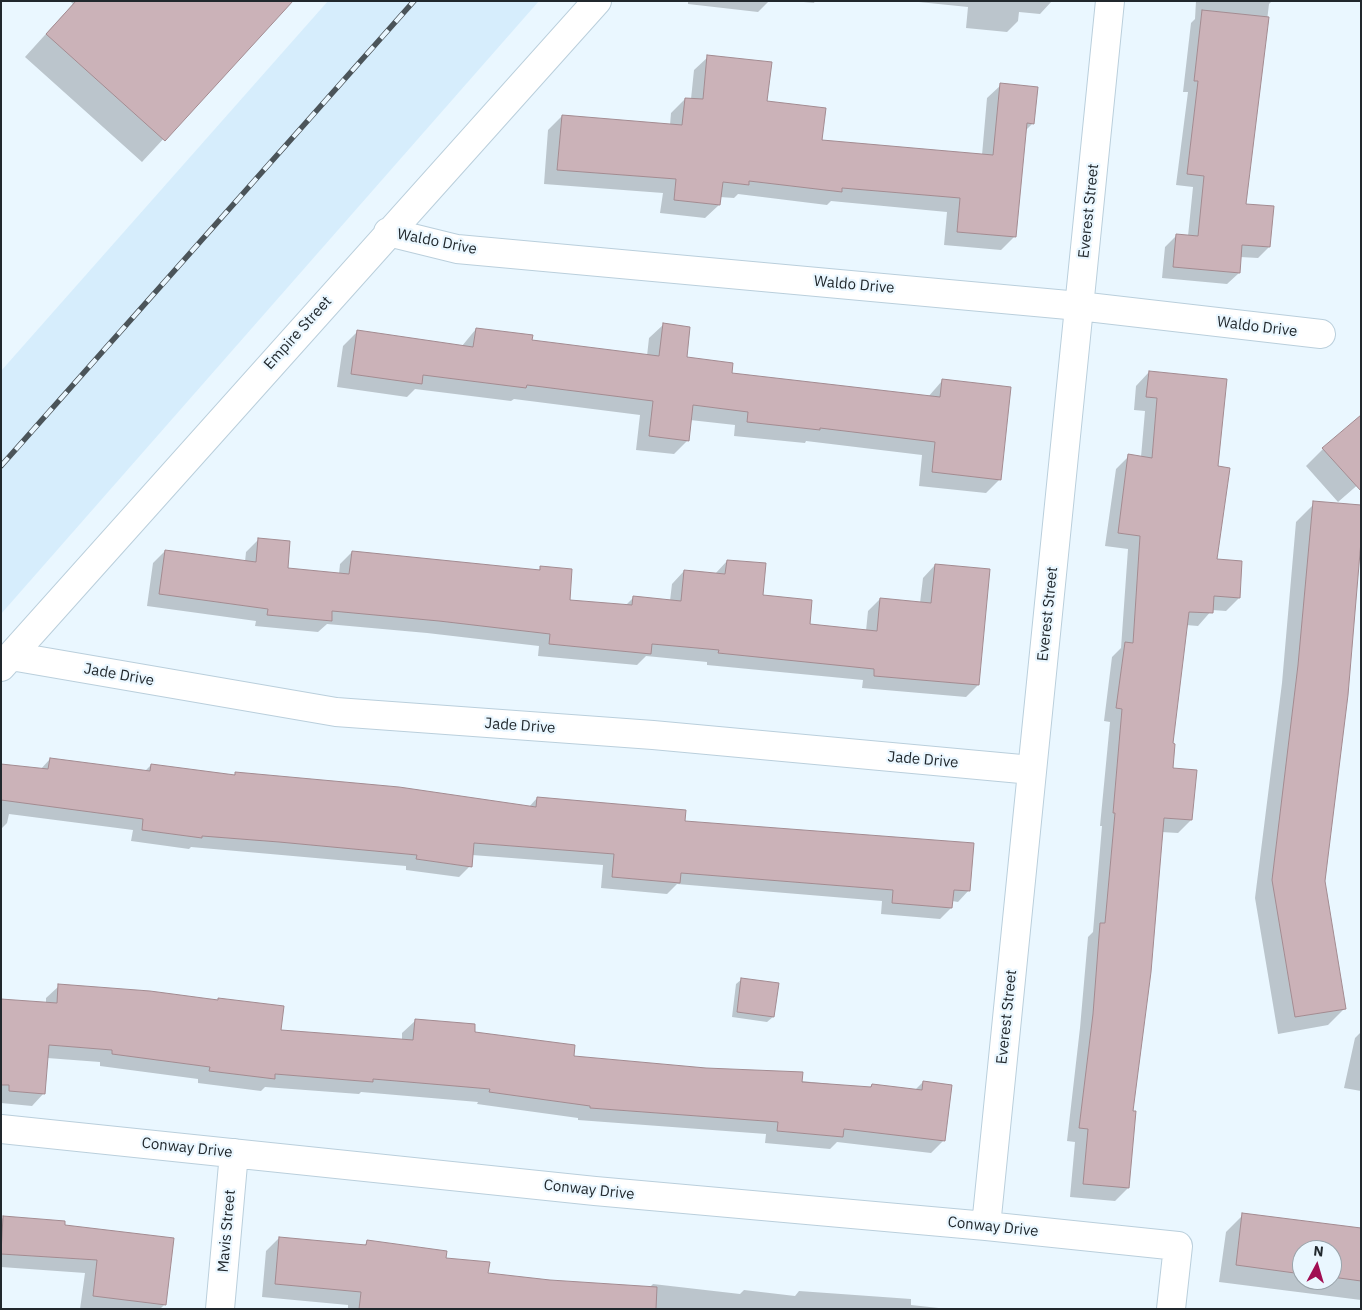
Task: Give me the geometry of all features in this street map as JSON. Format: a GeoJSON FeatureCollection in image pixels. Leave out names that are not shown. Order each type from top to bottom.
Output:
{"type":"FeatureCollection","features":[{"type":"Feature","properties":{"kind":"street","name":"Empire Street"},"geometry":{"type":"LineString","coordinates":[[6,662],[388,232],[597,1]]}},
{"type":"Feature","properties":{"kind":"street","name":"Everest Street"},"geometry":{"type":"LineString","coordinates":[[986,1226],[1110,1]]}},
{"type":"Feature","properties":{"kind":"street","name":"Waldo Drive"},"geometry":{"type":"LineString","coordinates":[[388,232],[457,249],[1079,306],[1321,334]]}},
{"type":"Feature","properties":{"kind":"street","name":"Jade Drive"},"geometry":{"type":"LineString","coordinates":[[6,662],[336,712],[653,735],[1032,770]]}},
{"type":"Feature","properties":{"kind":"street","name":"Conway Drive"},"geometry":{"type":"LineString","coordinates":[[1,1129],[595,1192],[986,1226],[1178,1246],[1171,1309]]}},
{"type":"Feature","properties":{"kind":"street","name":"Mavis Street"},"geometry":{"type":"LineString","coordinates":[[220,1309],[234,1153]]}},
{"type":"Feature","properties":{"kind":"shaded area"},"geometry":{"type":"Polygon","coordinates":[[[328,1],[539,1],[1,614],[1,371],[328,1]]]}},
{"type":"Feature","properties":{"kind":"building"},"geometry":{"type":"Polygon","coordinates":[[[76,1],[293,1],[165,141],[46,34],[76,1]]]}},
{"type":"Feature","properties":{"kind":"building"},"geometry":{"type":"Polygon","coordinates":[[[1202,10],[1269,17],[1246,204],[1274,206],[1270,247],[1242,245],[1240,273],[1173,267],[1176,234],[1198,236],[1204,176],[1187,174],[1198,81],[1194,81],[1202,10]]]}},
{"type":"Feature","properties":{"kind":"building"},"geometry":{"type":"Polygon","coordinates":[[[707,55],[772,62],[767,101],[826,108],[822,140],[993,155],[1000,83],[1038,87],[1034,124],[1027,123],[1016,237],[957,232],[960,198],[842,188],[842,192],[749,181],[749,185],[723,182],[720,205],[674,200],[676,179],[557,170],[562,115],[682,125],[685,98],[703,99],[707,55]]]}},
{"type":"Feature","properties":{"kind":"building"},"geometry":{"type":"Polygon","coordinates":[[[663,323],[690,327],[687,357],[733,363],[732,373],[940,397],[942,379],[1011,387],[1001,480],[932,472],[935,442],[820,428],[820,430],[747,422],[748,412],[693,405],[689,441],[649,436],[653,401],[527,385],[526,388],[423,375],[422,384],[351,374],[357,330],[473,347],[476,328],[533,335],[532,340],[659,356],[663,323]]]}},
{"type":"Feature","properties":{"kind":"building"},"geometry":{"type":"Polygon","coordinates":[[[1149,371],[1227,379],[1218,466],[1230,468],[1217,559],[1242,561],[1240,598],[1214,596],[1213,613],[1189,612],[1173,743],[1175,744],[1173,768],[1197,770],[1192,820],[1164,818],[1151,972],[1133,1111],[1136,1111],[1129,1188],[1083,1184],[1088,1129],[1079,1128],[1093,1014],[1100,923],[1105,923],[1115,813],[1113,813],[1122,709],[1116,708],[1125,642],[1133,643],[1140,536],[1118,533],[1128,454],[1152,458],[1157,398],[1146,397],[1149,371]]]}},
{"type":"Feature","properties":{"kind":"building"},"geometry":{"type":"Polygon","coordinates":[[[1361,415],[1361,491],[1322,448],[1361,415]]]}},
{"type":"Feature","properties":{"kind":"building"},"geometry":{"type":"Polygon","coordinates":[[[1313,501],[1361,505],[1361,541],[1348,695],[1325,881],[1346,1009],[1295,1017],[1272,880],[1298,665],[1313,501]]]}},
{"type":"Feature","properties":{"kind":"building"},"geometry":{"type":"Polygon","coordinates":[[[258,538],[290,541],[288,568],[349,574],[352,551],[540,570],[540,566],[572,569],[570,600],[632,605],[633,596],[681,601],[684,570],[725,574],[727,560],[766,563],[763,595],[812,600],[810,624],[877,631],[880,598],[931,603],[935,564],[990,569],[979,685],[874,676],[874,669],[718,653],[719,650],[652,644],[651,654],[549,644],[550,634],[439,621],[332,611],[332,621],[267,615],[268,609],[159,594],[165,550],[256,562],[258,538]]]}},
{"type":"Feature","properties":{"kind":"building"},"geometry":{"type":"Polygon","coordinates":[[[50,758],[150,771],[151,764],[235,775],[235,772],[399,787],[536,807],[537,797],[686,810],[685,821],[974,843],[970,891],[954,890],[952,908],[892,903],[893,890],[681,873],[680,883],[612,877],[614,854],[474,843],[472,867],[416,859],[417,855],[279,842],[202,836],[202,838],[142,830],[143,819],[1,800],[1,764],[48,769],[50,758]]]}},
{"type":"Feature","properties":{"kind":"building"},"geometry":{"type":"Polygon","coordinates":[[[741,978],[779,983],[774,1017],[737,1012],[741,978]]]}},
{"type":"Feature","properties":{"kind":"building"},"geometry":{"type":"Polygon","coordinates":[[[58,984],[150,991],[284,1006],[281,1030],[413,1040],[415,1019],[475,1024],[475,1032],[575,1045],[574,1056],[706,1068],[803,1072],[802,1082],[871,1087],[872,1084],[922,1090],[923,1081],[952,1085],[945,1141],[844,1129],[843,1137],[777,1131],[778,1122],[590,1108],[590,1106],[489,1092],[490,1089],[373,1079],[373,1082],[275,1074],[275,1079],[209,1071],[210,1067],[112,1054],[112,1050],[49,1045],[45,1094],[9,1091],[9,1085],[1,1085],[1,999],[57,1003],[58,984]]]}},
{"type":"Feature","properties":{"kind":"building"},"geometry":{"type":"Polygon","coordinates":[[[1242,1213],[1361,1228],[1361,1281],[1342,1278],[1342,1240],[1292,1240],[1292,1273],[1236,1265],[1242,1213]]]}},
{"type":"Feature","properties":{"kind":"building"},"geometry":{"type":"Polygon","coordinates":[[[3,1216],[65,1221],[65,1225],[174,1238],[166,1305],[93,1296],[97,1260],[1,1254],[3,1216]]]}},
{"type":"Feature","properties":{"kind":"building"},"geometry":{"type":"Polygon","coordinates":[[[279,1237],[366,1245],[367,1240],[447,1251],[446,1258],[490,1262],[488,1273],[550,1280],[657,1287],[656,1309],[359,1309],[361,1292],[275,1284],[279,1237]]]}},
{"type":"Feature","properties":{"kind":"railway"},"geometry":{"type":"LineString","coordinates":[[1,466],[414,1]]}}]}
